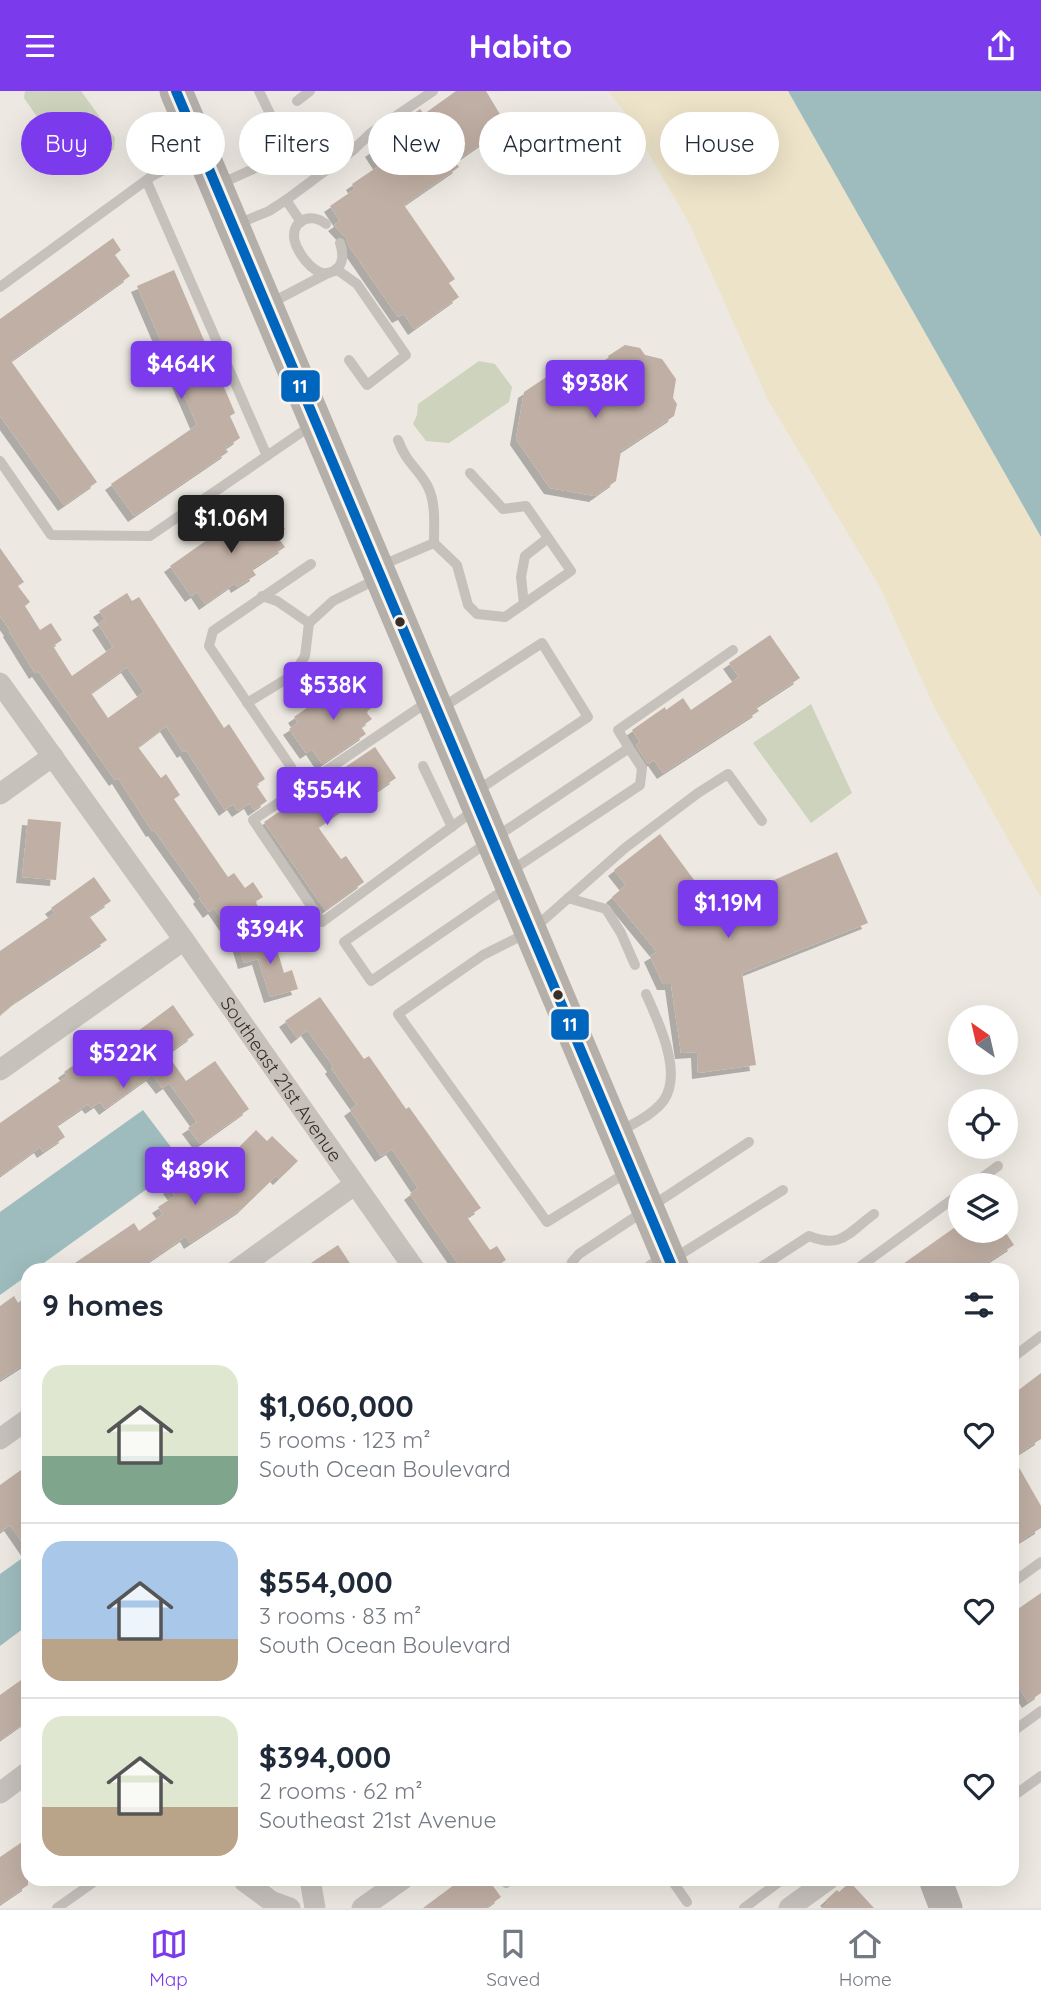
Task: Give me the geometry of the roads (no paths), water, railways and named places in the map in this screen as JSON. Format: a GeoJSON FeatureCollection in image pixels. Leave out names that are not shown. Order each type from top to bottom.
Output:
{"type":"FeatureCollection","features":[{"type":"Feature","properties":{"kind":"main road"},"geometry":{"type":"LineString","coordinates":[[176,91],[185,112]]}},
{"type":"Feature","properties":{"kind":"main road"},"geometry":{"type":"LineString","coordinates":[[211,175],[632,1169],[648,1208],[664,1263]]}},
{"type":"Feature","properties":{"kind":"main road"},"geometry":{"type":"LineString","coordinates":[[938,1886],[946,1908]]}},
{"type":"Feature","properties":{"kind":"street","name":"Southeast 21st Avenue"},"geometry":{"type":"LineString","coordinates":[[0,683],[410,1263]]}},
{"type":"Feature","properties":{"kind":"street"},"geometry":{"type":"LineString","coordinates":[[0,794],[53,756]]}},
{"type":"Feature","properties":{"kind":"street"},"geometry":{"type":"LineString","coordinates":[[0,1070],[184,940]]}},
{"type":"Feature","properties":{"kind":"street"},"geometry":{"type":"LineString","coordinates":[[246,1263],[354,1185]]}},
{"type":"Feature","properties":{"kind":"street"},"geometry":{"type":"LineString","coordinates":[[0,1439],[21,1424]]}},
{"type":"Feature","properties":{"kind":"street"},"geometry":{"type":"LineString","coordinates":[[0,1793],[21,1777]]}},
{"type":"Feature","properties":{"kind":"street"},"geometry":{"type":"LineString","coordinates":[[251,1886],[273,1906]]}},
{"type":"Feature","properties":{"kind":"street"},"geometry":{"type":"LineString","coordinates":[[311,1886],[315,1908]]}},
{"type":"Feature","properties":{"kind":"street"},"geometry":{"type":"LineString","coordinates":[[362,1908],[393,1886]]}},
{"type":"Feature","properties":{"kind":"street"},"geometry":{"type":"LineString","coordinates":[[789,1908],[819,1886]]}},
{"type":"Feature","properties":{"kind":"lane"},"geometry":{"type":"LineString","coordinates":[[216,186],[262,165],[287,149],[260,91]]}},
{"type":"Feature","properties":{"kind":"lane"},"geometry":{"type":"LineString","coordinates":[[297,101],[310,91]]}},
{"type":"Feature","properties":{"kind":"lane"},"geometry":{"type":"LineString","coordinates":[[233,226],[286,200],[352,151],[370,133],[433,91]]}},
{"type":"Feature","properties":{"kind":"lane"},"geometry":{"type":"LineString","coordinates":[[0,287],[154,175]]}},
{"type":"Feature","properties":{"kind":"lane"},"geometry":{"type":"LineString","coordinates":[[147,181],[267,456]]}},
{"type":"Feature","properties":{"kind":"lane"},"geometry":{"type":"LineString","coordinates":[[286,200],[301,222]]}},
{"type":"Feature","properties":{"kind":"lane"},"geometry":{"type":"LineString","coordinates":[[326,224],[319,218],[312,217],[301,222],[295,229],[295,243],[311,268],[319,273],[332,271],[357,284],[406,355],[367,385],[349,360]]}},
{"type":"Feature","properties":{"kind":"lane"},"geometry":{"type":"LineString","coordinates":[[266,306],[332,271],[342,262],[344,253],[340,243]]}},
{"type":"Feature","properties":{"kind":"lane"},"geometry":{"type":"LineString","coordinates":[[0,461],[51,535],[150,536],[267,456],[286,440],[316,423]]}},
{"type":"Feature","properties":{"kind":"lane"},"geometry":{"type":"LineString","coordinates":[[398,440],[403,455],[428,488],[433,509],[433,543],[457,565],[468,605],[477,614],[505,617],[571,571],[526,506],[503,509],[470,473]]}},
{"type":"Feature","properties":{"kind":"lane"},"geometry":{"type":"LineString","coordinates":[[524,604],[521,577],[525,556],[548,538]]}},
{"type":"Feature","properties":{"kind":"lane"},"geometry":{"type":"LineString","coordinates":[[247,703],[299,669],[305,656],[309,623],[333,601],[433,543]]}},
{"type":"Feature","properties":{"kind":"lane"},"geometry":{"type":"LineString","coordinates":[[290,767],[209,646],[209,638],[213,631],[311,564]]}},
{"type":"Feature","properties":{"kind":"lane"},"geometry":{"type":"LineString","coordinates":[[262,596],[277,601],[309,623]]}},
{"type":"Feature","properties":{"kind":"lane"},"geometry":{"type":"LineString","coordinates":[[542,643],[588,717],[476,800],[452,827],[322,922],[253,820],[435,705],[542,643]]}},
{"type":"Feature","properties":{"kind":"lane"},"geometry":{"type":"LineString","coordinates":[[629,748],[344,942],[371,981],[640,785],[642,768],[618,730],[733,650]]}},
{"type":"Feature","properties":{"kind":"lane"},"geometry":{"type":"LineString","coordinates":[[423,766],[452,827]]}},
{"type":"Feature","properties":{"kind":"lane"},"geometry":{"type":"LineString","coordinates":[[632,1169],[547,1222],[398,1014],[483,955],[531,931],[625,848],[728,774],[762,821]]}},
{"type":"Feature","properties":{"kind":"lane"},"geometry":{"type":"LineString","coordinates":[[568,898],[606,909],[621,933],[635,965]]}},
{"type":"Feature","properties":{"kind":"lane"},"geometry":{"type":"LineString","coordinates":[[617,1134],[654,1111],[665,1098],[671,1080],[665,1037],[646,994]]}},
{"type":"Feature","properties":{"kind":"lane"},"geometry":{"type":"LineString","coordinates":[[572,1263],[579,1254],[750,1142]]}},
{"type":"Feature","properties":{"kind":"lane"},"geometry":{"type":"LineString","coordinates":[[988,1173],[998,1166]]}},
{"type":"Feature","properties":{"kind":"lane"},"geometry":{"type":"LineString","coordinates":[[666,1263],[783,1190]]}},
{"type":"Feature","properties":{"kind":"lane"},"geometry":{"type":"LineString","coordinates":[[865,1263],[948,1202]]}},
{"type":"Feature","properties":{"kind":"lane"},"geometry":{"type":"LineString","coordinates":[[767,1263],[809,1236],[824,1242],[837,1242],[874,1214]]}},
{"type":"Feature","properties":{"kind":"lane"},"geometry":{"type":"LineString","coordinates":[[1019,1353],[1041,1336]]}},
{"type":"Feature","properties":{"kind":"lane"},"geometry":{"type":"LineString","coordinates":[[1019,1578],[1041,1562]]}},
{"type":"Feature","properties":{"kind":"lane"},"geometry":{"type":"LineString","coordinates":[[1019,1727],[1041,1711]]}},
{"type":"Feature","properties":{"kind":"lane"},"geometry":{"type":"LineString","coordinates":[[1019,1792],[1041,1776]]}},
{"type":"Feature","properties":{"kind":"lane"},"geometry":{"type":"LineString","coordinates":[[57,1908],[88,1886]]}},
{"type":"Feature","properties":{"kind":"lane"},"geometry":{"type":"LineString","coordinates":[[676,1886],[687,1902]]}},
{"type":"Feature","properties":{"kind":"lane"},"geometry":{"type":"LineString","coordinates":[[744,1908],[774,1886]]}},
{"type":"Feature","properties":{"kind":"water"},"geometry":{"type":"Polygon","coordinates":[[[788,91],[1041,91],[1041,537],[788,91]]]}},
{"type":"Feature","properties":{"kind":"water"},"geometry":{"type":"Polygon","coordinates":[[[143,1110],[183,1163],[44,1263],[21,1263],[21,1280],[0,1295],[0,1212],[143,1110]]]}},
{"type":"Feature","properties":{"kind":"water"},"geometry":{"type":"Polygon","coordinates":[[[21,1559],[21,1630],[0,1646],[0,1574],[21,1559]]]}}]}
